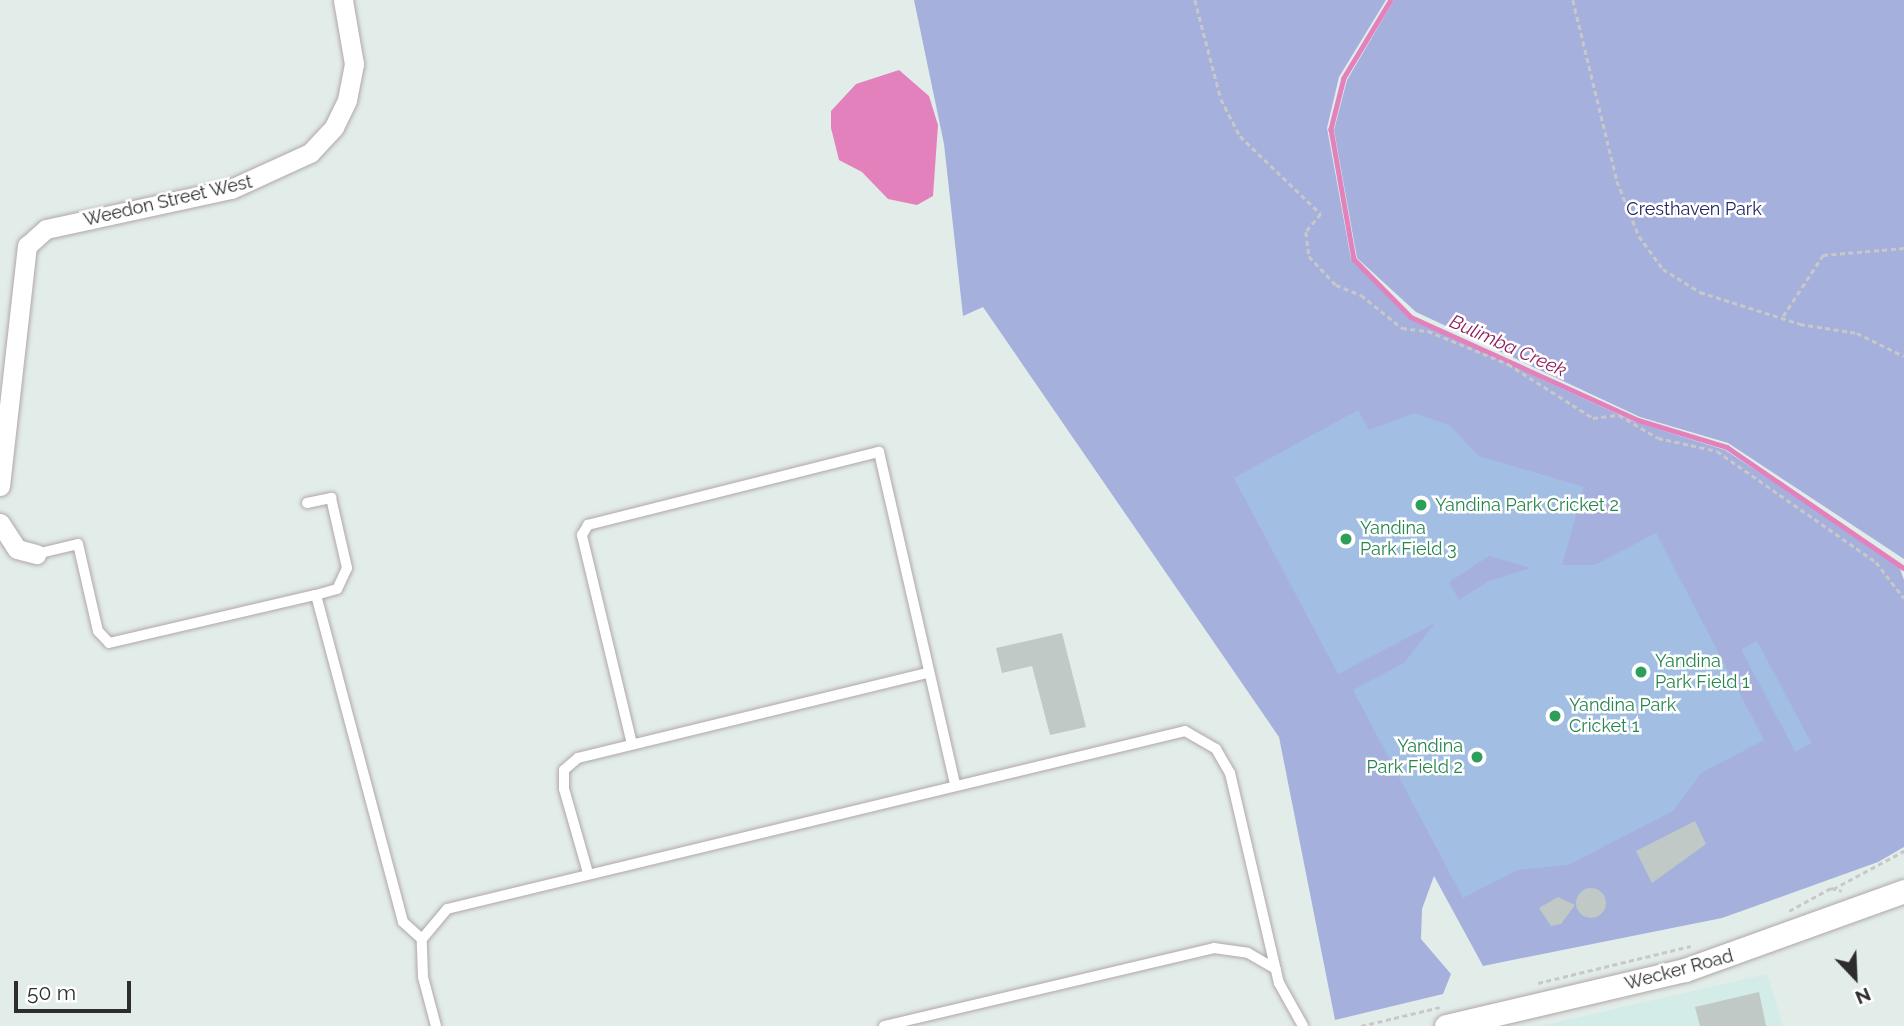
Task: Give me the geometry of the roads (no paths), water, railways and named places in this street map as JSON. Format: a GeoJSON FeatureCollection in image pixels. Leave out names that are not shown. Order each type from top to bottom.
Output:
{"type":"FeatureCollection","features":[{"type":"Feature","properties":{"kind":"street","name":"Weedon Street West"},"geometry":{"type":"LineString","coordinates":[[0,486],[27,246],[46,229],[231,189],[310,153],[334,127],[347,100],[354,64],[343,0]]}},
{"type":"Feature","properties":{"kind":"street"},"geometry":{"type":"LineString","coordinates":[[0,523],[17,549],[36,554]]}},
{"type":"Feature","properties":{"kind":"street","name":"Wecker Road"},"geometry":{"type":"LineString","coordinates":[[1447,1026],[1710,963],[1904,891]]}},
{"type":"Feature","properties":{"kind":"lane"},"geometry":{"type":"LineString","coordinates":[[632,744],[582,535],[595,519],[879,452],[955,784]]}},
{"type":"Feature","properties":{"kind":"lane"},"geometry":{"type":"LineString","coordinates":[[36,554],[78,544],[98,631],[109,643],[337,589],[347,568],[331,498],[307,503]]}},
{"type":"Feature","properties":{"kind":"lane"},"geometry":{"type":"LineString","coordinates":[[316,595],[403,922],[422,939]]}},
{"type":"Feature","properties":{"kind":"lane"},"geometry":{"type":"LineString","coordinates":[[588,873],[564,770],[578,758],[928,673]]}},
{"type":"Feature","properties":{"kind":"lane"},"geometry":{"type":"LineString","coordinates":[[436,1026],[423,977],[422,939],[447,909],[955,784],[1185,731],[1216,749],[1230,773],[1276,969],[1303,1026]]}},
{"type":"Feature","properties":{"kind":"lane"},"geometry":{"type":"LineString","coordinates":[[884,1026],[1214,948],[1248,953],[1276,969]]}},
{"type":"Feature","properties":{"kind":"waterway","name":"Bulimba Creek"},"geometry":{"type":"LineString","coordinates":[[1391,0],[1344,78],[1331,129],[1354,259],[1411,317],[1638,420],[1727,447],[1904,568]]}},
{"type":"Feature","properties":{"kind":"place","name":"Yandina Park Cricket 2"},"geometry":{"type":"Point","coordinates":[1421,505]}},
{"type":"Feature","properties":{"kind":"place","name":"Yandina Park Field 3"},"geometry":{"type":"Point","coordinates":[1346,539]}},
{"type":"Feature","properties":{"kind":"place","name":"Yandina Park Field 1"},"geometry":{"type":"Point","coordinates":[1641,672]}},
{"type":"Feature","properties":{"kind":"place","name":"Yandina Park Cricket 1"},"geometry":{"type":"Point","coordinates":[1555,716]}},
{"type":"Feature","properties":{"kind":"place","name":"Yandina Park Field 2"},"geometry":{"type":"Point","coordinates":[1477,757]}},
{"type":"Feature","properties":{"kind":"park label","name":"Cresthaven Park"},"geometry":{"type":"Point","coordinates":[1694,209]}}]}
